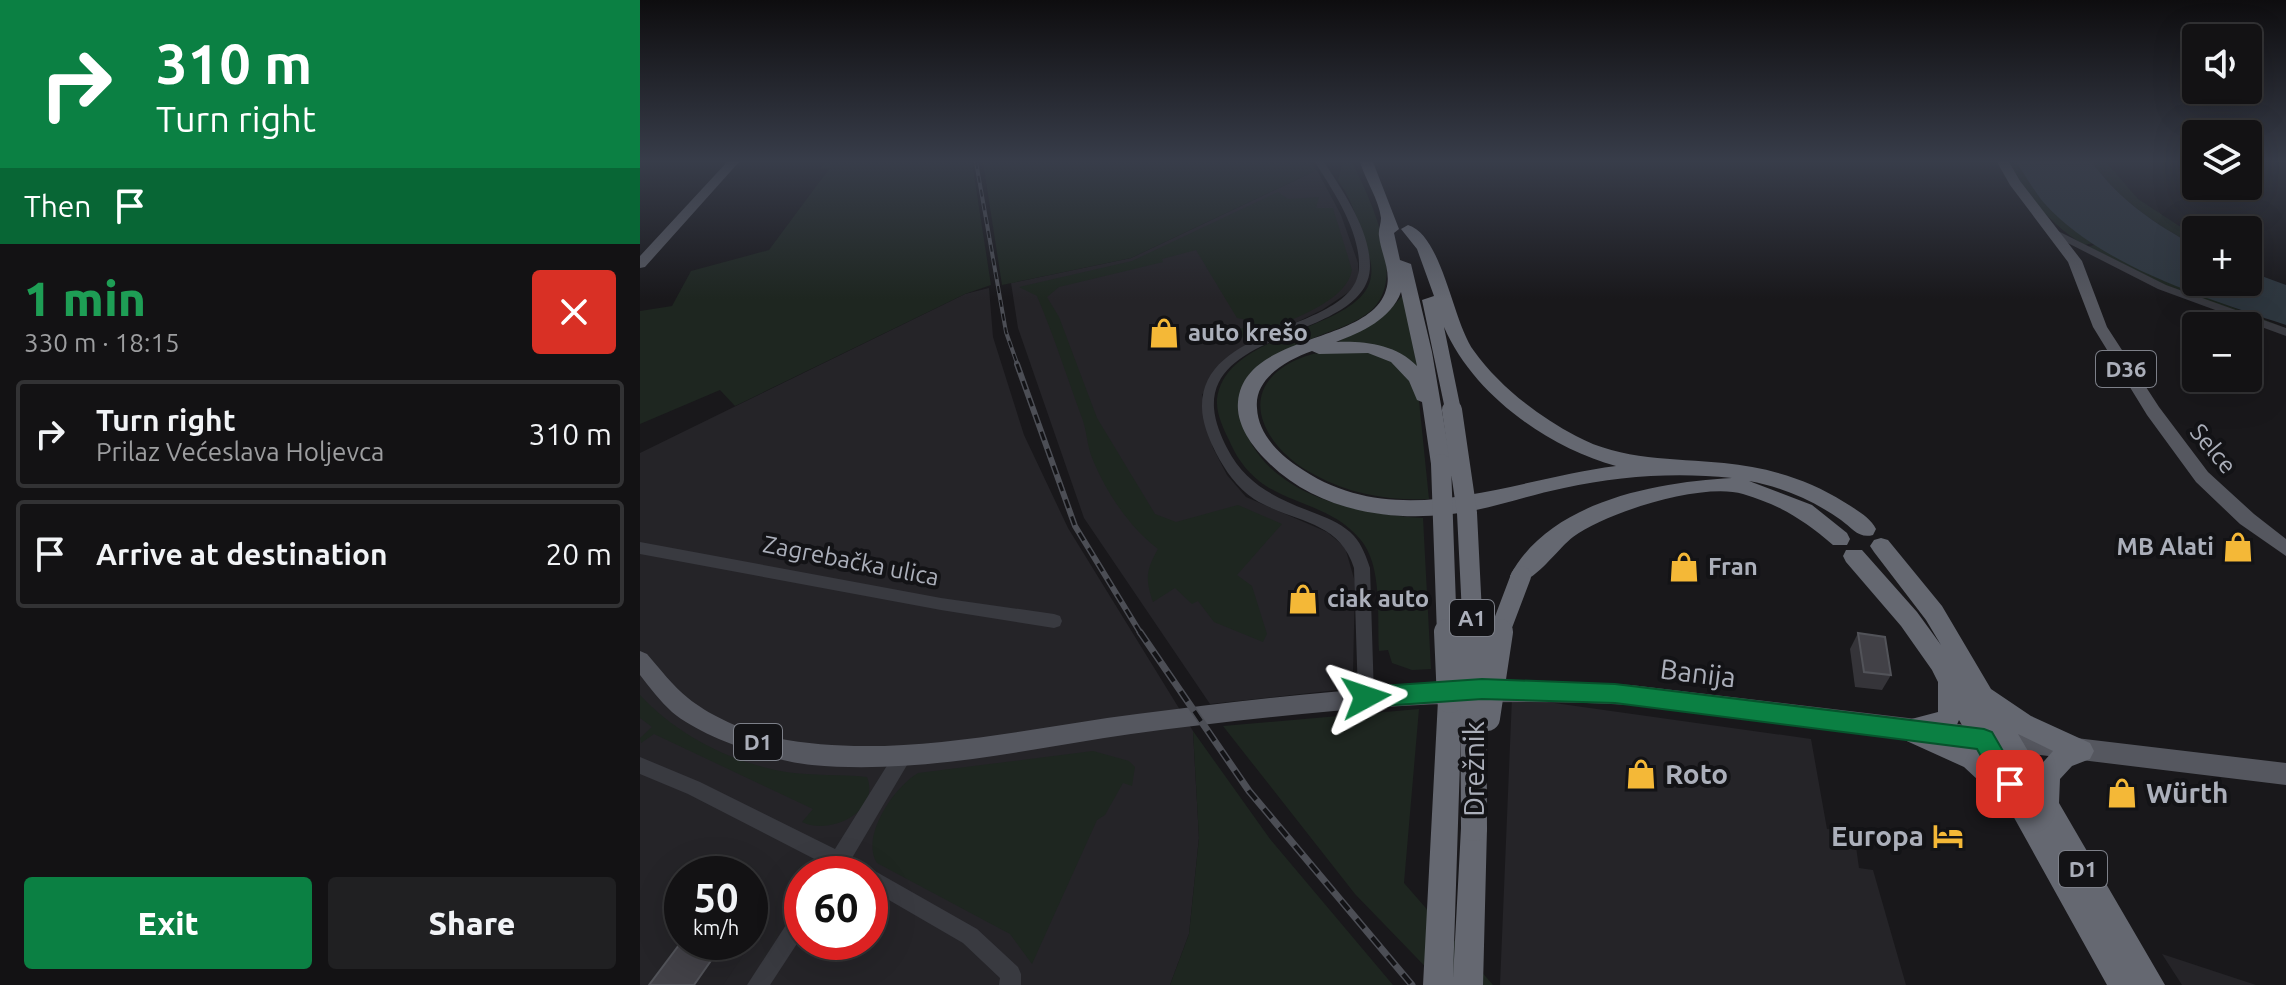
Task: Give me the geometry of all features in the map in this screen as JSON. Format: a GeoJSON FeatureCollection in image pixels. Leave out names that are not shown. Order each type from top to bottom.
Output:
{"type":"FeatureCollection","features":[{"type":"Feature","properties":{"kind":"highway","name":"A1"},"geometry":{"type":"LineString","coordinates":[[1384,208],[1443,411]]}},
{"type":"Feature","properties":{"kind":"highway","name":"A1"},"geometry":{"type":"LineString","coordinates":[[1399,208],[1429,299],[1443,411]]}},
{"type":"Feature","properties":{"kind":"highway"},"geometry":{"type":"LineString","coordinates":[[1388,217],[1384,229],[1396,277],[1393,296],[1366,321],[1292,354],[1269,367],[1256,380],[1247,404],[1249,419],[1263,446],[1280,464],[1336,496],[1387,507],[1447,507],[1657,467]]}},
{"type":"Feature","properties":{"kind":"highway"},"geometry":{"type":"LineString","coordinates":[[1408,229],[1422,240],[1445,313],[1458,340],[1493,383],[1516,404],[1569,440],[1615,461],[1657,467],[1725,470],[1765,478],[1836,505],[1874,538],[1934,613],[1976,686],[1997,741]]}},
{"type":"Feature","properties":{"kind":"highway"},"geometry":{"type":"LineString","coordinates":[[1292,354],[1342,346],[1387,353],[1398,358],[1417,376],[1424,404],[1443,411]]}},
{"type":"Feature","properties":{"kind":"highway","name":"Drežnik"},"geometry":{"type":"LineString","coordinates":[[1443,411],[1461,465],[1471,601],[1474,828],[1468,985]]}},
{"type":"Feature","properties":{"kind":"highway","name":"Drežnik"},"geometry":{"type":"LineString","coordinates":[[1438,985],[1450,687],[1443,411]]}},
{"type":"Feature","properties":{"kind":"highway"},"geometry":{"type":"LineString","coordinates":[[1611,474],[1683,477],[1741,485],[1805,510],[1847,548],[1909,619],[1997,741]]}},
{"type":"Feature","properties":{"kind":"highway"},"geometry":{"type":"LineString","coordinates":[[1474,828],[1486,796],[1492,655],[1501,620],[1521,576],[1551,542],[1586,516],[1608,506],[1666,491],[1741,485]]}},
{"type":"Feature","properties":{"kind":"highway"},"geometry":{"type":"LineString","coordinates":[[1909,730],[1940,724],[1950,717],[1950,694],[1940,663]]}},
{"type":"Feature","properties":{"kind":"highway"},"geometry":{"type":"LineString","coordinates":[[1976,686],[2022,724],[2081,751]]}},
{"type":"Feature","properties":{"kind":"highway"},"geometry":{"type":"LineString","coordinates":[[1909,730],[1981,765],[2035,808],[2044,791],[2049,770],[2065,755],[2081,751]]}},
{"type":"Feature","properties":{"kind":"highway","name":"D1"},"geometry":{"type":"LineString","coordinates":[[1997,741],[2035,808],[2124,985]]}},
{"type":"Feature","properties":{"kind":"highway","name":"D1"},"geometry":{"type":"LineString","coordinates":[[2035,808],[2150,985]]}},
{"type":"Feature","properties":{"kind":"main road"},"geometry":{"type":"LineString","coordinates":[[640,264],[691,208]]}},
{"type":"Feature","properties":{"kind":"main road","name":"Selce"},"geometry":{"type":"LineString","coordinates":[[2036,208],[2075,261],[2100,327],[2153,411],[2202,477],[2247,519],[2286,549]]}},
{"type":"Feature","properties":{"kind":"main road","name":"D1"},"geometry":{"type":"LineString","coordinates":[[640,660],[683,708],[771,748],[819,754],[904,754]]}},
{"type":"Feature","properties":{"kind":"main road","name":"Banija"},"geometry":{"type":"LineString","coordinates":[[904,754],[1366,697],[1482,689],[1615,693],[2286,774]]}},
{"type":"Feature","properties":{"kind":"street"},"geometry":{"type":"LineString","coordinates":[[1345,208],[1353,224],[1364,263],[1363,281],[1356,292],[1339,306],[1255,345],[1233,359],[1214,381],[1208,407],[1225,458],[1249,487],[1265,499],[1336,529],[1358,553],[1362,568],[1366,697]]}},
{"type":"Feature","properties":{"kind":"street","name":"Selce"},"geometry":{"type":"LineString","coordinates":[[2058,234],[2162,287],[2286,332]]}},
{"type":"Feature","properties":{"kind":"street","name":"Zagrebačka ulica"},"geometry":{"type":"LineString","coordinates":[[640,548],[941,604],[1054,621]]}},
{"type":"Feature","properties":{"kind":"street"},"geometry":{"type":"LineString","coordinates":[[843,856],[904,754]]}},
{"type":"Feature","properties":{"kind":"street"},"geometry":{"type":"LineString","coordinates":[[640,765],[694,788],[816,856]]}},
{"type":"Feature","properties":{"kind":"street"},"geometry":{"type":"LineString","coordinates":[[888,888],[970,936],[1011,974],[1010,985]]}},
{"type":"Feature","properties":{"kind":"street"},"geometry":{"type":"LineString","coordinates":[[758,985],[784,945]]}},
{"type":"Feature","properties":{"kind":"shaded area"},"geometry":{"type":"Polygon","coordinates":[[[800,208],[979,208],[991,285],[965,294],[735,406],[720,390],[640,424],[640,311],[672,306],[691,271],[769,250],[800,208]]]}},
{"type":"Feature","properties":{"kind":"shaded area"},"geometry":{"type":"Polygon","coordinates":[[[990,208],[1237,208],[1131,258],[1002,285],[990,208]]]}},
{"type":"Feature","properties":{"kind":"shaded area"},"geometry":{"type":"Polygon","coordinates":[[[1237,208],[1337,208],[1341,215],[1358,263],[1358,277],[1352,290],[1322,310],[1233,353],[1218,368],[1202,395],[1213,448],[1227,475],[1246,497],[1327,532],[1345,547],[1355,582],[1353,673],[1337,690],[1210,704],[1084,518],[1018,328],[1011,283],[1131,258],[1237,208]]]}},
{"type":"Feature","properties":{"kind":"shaded area"},"geometry":{"type":"Polygon","coordinates":[[[1244,208],[1333,208],[1352,270],[1347,283],[1337,294],[1307,313],[1244,339],[1236,330],[1246,327],[1243,319],[1237,318],[1196,250],[1162,259],[1163,262],[1059,287],[1047,297],[1059,317],[1097,418],[1155,514],[1176,522],[1238,505],[1282,524],[1237,575],[1252,586],[1267,634],[1263,642],[1214,622],[1198,601],[1192,604],[1175,588],[1153,602],[1148,575],[1158,549],[1120,509],[1105,484],[1091,455],[1082,418],[1037,296],[1019,287],[1132,261],[1244,208]]]}},
{"type":"Feature","properties":{"kind":"shaded area"},"geometry":{"type":"Polygon","coordinates":[[[1372,208],[1383,240],[1386,282],[1380,299],[1360,318],[1294,348],[1245,382],[1239,403],[1241,421],[1260,457],[1299,488],[1348,507],[1423,518],[1431,669],[1412,670],[1392,663],[1388,650],[1379,651],[1376,577],[1360,539],[1327,514],[1256,479],[1242,463],[1224,430],[1218,410],[1217,399],[1226,376],[1243,358],[1345,309],[1363,294],[1371,276],[1371,263],[1354,209],[1372,208]]]}},
{"type":"Feature","properties":{"kind":"shaded area"},"geometry":{"type":"Polygon","coordinates":[[[2040,208],[2050,208],[2094,243],[2084,245],[2040,208]]]}},
{"type":"Feature","properties":{"kind":"shaded area"},"geometry":{"type":"Polygon","coordinates":[[[2049,208],[2137,208],[2182,238],[2182,289],[2157,278],[2094,245],[2049,208]]]}},
{"type":"Feature","properties":{"kind":"shaded area"},"geometry":{"type":"Polygon","coordinates":[[[2137,208],[2152,208],[2182,228],[2182,238],[2137,208]]]}},
{"type":"Feature","properties":{"kind":"shaded area"},"geometry":{"type":"Polygon","coordinates":[[[2097,244],[2160,279],[2182,288],[2182,292],[2162,285],[2088,247],[2097,244]]]}},
{"type":"Feature","properties":{"kind":"shaded area"},"geometry":{"type":"Polygon","coordinates":[[[2262,276],[2286,285],[2286,325],[2262,317],[2262,312],[2247,312],[2201,296],[2262,296],[2262,276]]]}},
{"type":"Feature","properties":{"kind":"shaded area"},"geometry":{"type":"Polygon","coordinates":[[[989,288],[993,337],[1024,435],[1068,528],[1193,731],[1199,838],[1189,934],[1170,985],[640,985],[640,453],[965,294],[989,288]]]}},
{"type":"Feature","properties":{"kind":"shaded area"},"geometry":{"type":"Polygon","coordinates":[[[1403,295],[1420,371],[1338,342],[1387,313],[1403,295]]]}},
{"type":"Feature","properties":{"kind":"shaded area"},"geometry":{"type":"Polygon","coordinates":[[[2194,296],[2204,296],[2245,312],[2194,296]]]}},
{"type":"Feature","properties":{"kind":"shaded area"},"geometry":{"type":"Polygon","coordinates":[[[1362,350],[1397,361],[1418,391],[1429,499],[1370,495],[1328,482],[1298,464],[1270,436],[1260,404],[1264,388],[1276,373],[1312,354],[1362,350]]]}},
{"type":"Feature","properties":{"kind":"shaded area"},"geometry":{"type":"Polygon","coordinates":[[[640,695],[688,735],[746,762],[786,772],[867,777],[867,801],[850,818],[838,823],[813,826],[802,822],[813,809],[654,734],[641,743],[640,738],[652,727],[640,718],[640,695]]]}},
{"type":"Feature","properties":{"kind":"shaded area"},"geometry":{"type":"Polygon","coordinates":[[[1512,697],[1811,739],[1827,829],[1854,832],[1859,868],[1873,870],[1906,985],[1500,985],[1512,697]]]}},
{"type":"Feature","properties":{"kind":"shaded area"},"geometry":{"type":"Polygon","coordinates":[[[1419,709],[1404,883],[1493,985],[1443,985],[1355,894],[1223,726],[1419,709]]]}},
{"type":"Feature","properties":{"kind":"shaded area"},"geometry":{"type":"Polygon","coordinates":[[[1193,731],[1270,839],[1393,985],[1170,985],[1189,934],[1199,838],[1193,731]]]}},
{"type":"Feature","properties":{"kind":"shaded area"},"geometry":{"type":"Polygon","coordinates":[[[1093,751],[1129,761],[1135,767],[1132,786],[1123,783],[1105,815],[1097,820],[1032,964],[1010,934],[888,869],[888,856],[874,856],[873,840],[882,814],[899,789],[918,773],[1093,751]]]}},
{"type":"Feature","properties":{"kind":"shaded area"},"geometry":{"type":"Polygon","coordinates":[[[2162,954],[2256,985],[2182,985],[2162,954]]]}},
{"type":"Feature","properties":{"kind":"building"},"geometry":{"type":"Polygon","coordinates":[[[1858,633],[1885,637],[1891,675],[1864,672],[1858,633]]]}},
{"type":"Feature","properties":{"kind":"building"},"geometry":{"type":"Polygon","coordinates":[[[668,960],[711,960],[694,985],[649,985],[668,960]]]}},
{"type":"Feature","properties":{"kind":"railway"},"geometry":{"type":"LineString","coordinates":[[984,208],[1006,332],[1018,366]]}},
{"type":"Feature","properties":{"kind":"railway"},"geometry":{"type":"LineString","coordinates":[[1017,364],[1075,526],[1141,634]]}},
{"type":"Feature","properties":{"kind":"railway"},"geometry":{"type":"LineString","coordinates":[[1140,632],[1249,791],[1412,985]]}},
{"type":"Feature","properties":{"kind":"place","name":"auto krešo"},"geometry":{"type":"Point","coordinates":[1164,333]}},
{"type":"Feature","properties":{"kind":"place","name":"MB Alati"},"geometry":{"type":"Point","coordinates":[2238,547]}},
{"type":"Feature","properties":{"kind":"place","name":"Fran"},"geometry":{"type":"Point","coordinates":[1684,567]}},
{"type":"Feature","properties":{"kind":"place","name":"ciak auto"},"geometry":{"type":"Point","coordinates":[1303,599]}},
{"type":"Feature","properties":{"kind":"place","name":"Roto"},"geometry":{"type":"Point","coordinates":[1641,774]}},
{"type":"Feature","properties":{"kind":"place","name":"Würth"},"geometry":{"type":"Point","coordinates":[2122,793]}},
{"type":"Feature","properties":{"kind":"place","name":"Europa"},"geometry":{"type":"Point","coordinates":[1948,836]}},
{"type":"Feature","properties":{"kind":"route"},"geometry":{"type":"LineString","coordinates":[[1366,697],[1482,689],[1615,693],[1984,739],[2010,784]]}}]}
